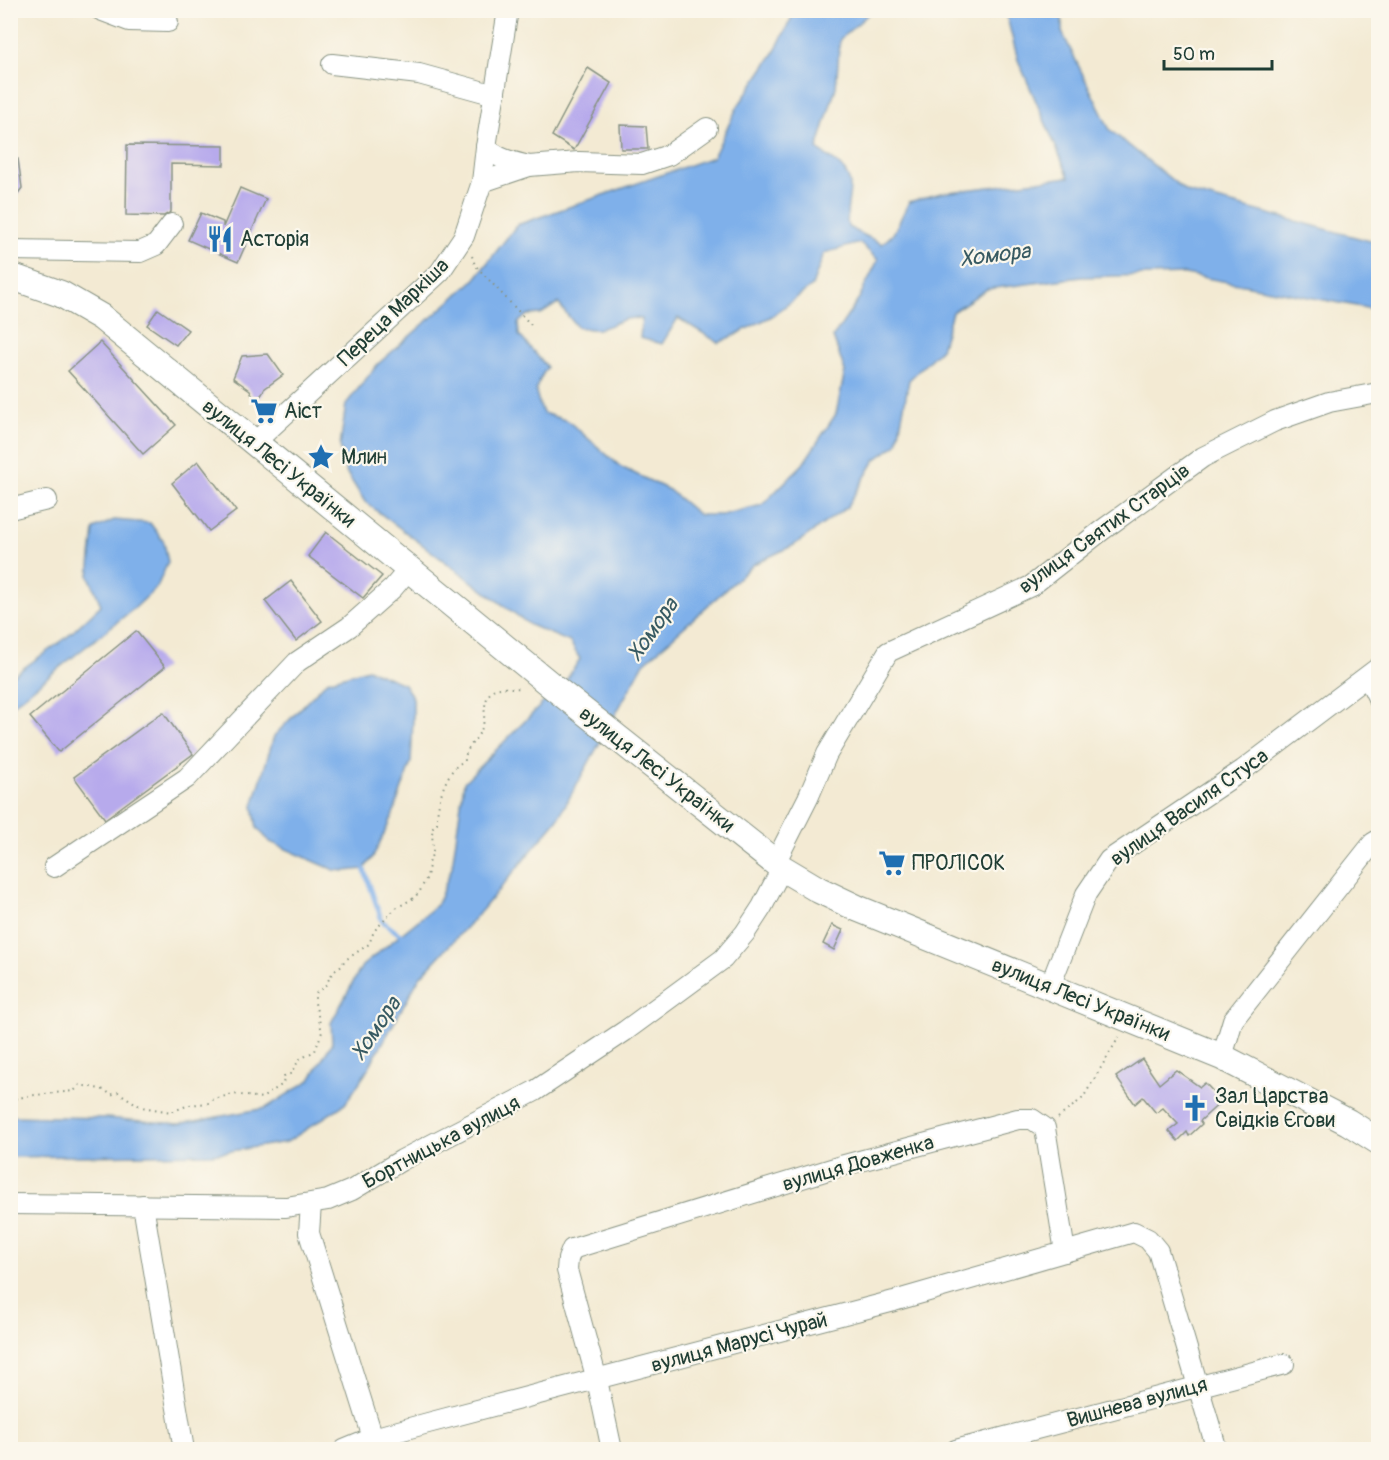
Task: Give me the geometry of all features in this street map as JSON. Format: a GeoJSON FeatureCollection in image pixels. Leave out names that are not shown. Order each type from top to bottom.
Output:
{"type":"FeatureCollection","features":[{"type":"Feature","properties":{"kind":"main road","name":"вулиця Лесі Українки"},"geometry":{"type":"LineString","coordinates":[[10,276],[61,294],[100,317],[546,682],[779,866],[819,890],[859,909],[1222,1057],[1348,1122],[1378,1141]]}},
{"type":"Feature","properties":{"kind":"street"},"geometry":{"type":"LineString","coordinates":[[100,10],[129,21],[168,22]]}},
{"type":"Feature","properties":{"kind":"street","name":"Переца Маркіша"},"geometry":{"type":"LineString","coordinates":[[254,443],[440,272],[464,236],[482,182],[507,10]]}},
{"type":"Feature","properties":{"kind":"street"},"geometry":{"type":"LineString","coordinates":[[332,64],[419,74],[495,95]]}},
{"type":"Feature","properties":{"kind":"street"},"geometry":{"type":"LineString","coordinates":[[482,182],[529,166],[579,162],[642,164],[669,155],[707,128]]}},
{"type":"Feature","properties":{"kind":"street"},"geometry":{"type":"LineString","coordinates":[[486,147],[493,154],[504,159],[529,166]]}},
{"type":"Feature","properties":{"kind":"street"},"geometry":{"type":"LineString","coordinates":[[10,250],[140,252],[156,245],[172,224]]}},
{"type":"Feature","properties":{"kind":"street","name":"вулиця Святих Старців"},"geometry":{"type":"LineString","coordinates":[[779,866],[826,754],[888,652],[1031,586],[1101,531],[1203,457],[1275,421],[1329,402],[1378,393]]}},
{"type":"Feature","properties":{"kind":"street"},"geometry":{"type":"LineString","coordinates":[[10,509],[47,500]]}},
{"type":"Feature","properties":{"kind":"street"},"geometry":{"type":"LineString","coordinates":[[54,867],[187,778],[297,662],[349,627],[393,588],[409,570]]}},
{"type":"Feature","properties":{"kind":"street"},"geometry":{"type":"LineString","coordinates":[[1373,672],[1378,698]]}},
{"type":"Feature","properties":{"kind":"street","name":"вулиця Василя Стуса"},"geometry":{"type":"LineString","coordinates":[[1050,986],[1086,894],[1109,860],[1243,770],[1373,672]]}},
{"type":"Feature","properties":{"kind":"street"},"geometry":{"type":"LineString","coordinates":[[1222,1057],[1233,1020],[1373,843],[1378,840]]}},
{"type":"Feature","properties":{"kind":"street","name":"Бортницька вулиця"},"geometry":{"type":"LineString","coordinates":[[10,1204],[286,1207],[328,1200],[352,1190],[535,1091],[625,1031],[723,959],[745,933],[762,907],[779,866]]}},
{"type":"Feature","properties":{"kind":"street","name":"вулиця Довженка"},"geometry":{"type":"LineString","coordinates":[[597,1380],[567,1270],[572,1249],[582,1244],[841,1166],[1018,1119],[1032,1119],[1045,1128]]}},
{"type":"Feature","properties":{"kind":"street"},"geometry":{"type":"LineString","coordinates":[[1348,1122],[1378,1154]]}},
{"type":"Feature","properties":{"kind":"street"},"geometry":{"type":"LineString","coordinates":[[1045,1128],[1065,1252]]}},
{"type":"Feature","properties":{"kind":"street"},"geometry":{"type":"LineString","coordinates":[[309,1233],[311,1204]]}},
{"type":"Feature","properties":{"kind":"street"},"geometry":{"type":"LineString","coordinates":[[143,1205],[184,1449]]}},
{"type":"Feature","properties":{"kind":"street"},"geometry":{"type":"LineString","coordinates":[[286,1207],[298,1217],[309,1233],[373,1438]]}},
{"type":"Feature","properties":{"kind":"street","name":"вулиця Марусі Чурай"},"geometry":{"type":"LineString","coordinates":[[344,1449],[373,1438],[894,1301],[1134,1232],[1148,1239],[1158,1251],[1199,1385]]}},
{"type":"Feature","properties":{"kind":"street","name":"Вишнева вулиця"},"geometry":{"type":"LineString","coordinates":[[956,1449],[1284,1364]]}},
{"type":"Feature","properties":{"kind":"street"},"geometry":{"type":"LineString","coordinates":[[597,1380],[612,1449]]}},
{"type":"Feature","properties":{"kind":"street"},"geometry":{"type":"LineString","coordinates":[[1199,1385],[1217,1449]]}},
{"type":"Feature","properties":{"kind":"path"},"geometry":{"type":"LineString","coordinates":[[475,265],[532,326]]}},
{"type":"Feature","properties":{"kind":"path"},"geometry":{"type":"LineString","coordinates":[[10,1101],[26,1096],[74,1091],[80,1085],[105,1090],[111,1095],[118,1092],[141,1107],[171,1112],[189,1105],[209,1103],[214,1099],[233,1094],[262,1098],[283,1084],[284,1076],[290,1074],[300,1059],[315,1051],[322,1032],[315,994],[325,986],[333,972],[342,966],[344,961],[369,944],[374,931],[396,908],[414,898],[423,884],[433,853],[432,828],[437,824],[436,816],[444,783],[460,763],[465,761],[468,748],[473,745],[483,723],[484,705],[492,692],[496,688],[519,688],[546,682]]}},
{"type":"Feature","properties":{"kind":"path"},"geometry":{"type":"LineString","coordinates":[[1045,1128],[1083,1098],[1117,1042],[1126,1018]]}},
{"type":"Feature","properties":{"kind":"water","name":"Хомора"},"geometry":{"type":"Polygon","coordinates":[[[1005,10],[1062,11],[1062,32],[1110,130],[1187,192],[1378,243],[1378,310],[1185,274],[1082,277],[987,289],[952,312],[941,349],[909,380],[897,444],[875,460],[847,507],[794,545],[754,564],[644,663],[557,820],[482,910],[420,977],[365,1074],[345,1104],[287,1142],[212,1154],[11,1157],[11,1116],[106,1118],[179,1124],[266,1108],[310,1080],[332,1043],[331,1023],[362,966],[437,905],[452,867],[464,782],[567,679],[580,659],[570,642],[530,625],[365,502],[346,472],[340,446],[346,404],[378,364],[474,280],[517,225],[713,157],[738,106],[774,53],[795,11],[872,11],[840,39],[836,87],[817,149],[839,165],[847,175],[850,188],[848,227],[882,244],[893,234],[909,202],[941,193],[1069,177],[1018,60],[1005,10]],[[860,243],[824,253],[812,286],[772,316],[719,343],[678,318],[662,344],[640,338],[642,319],[629,318],[598,329],[577,327],[558,303],[541,314],[527,315],[518,323],[519,335],[547,367],[536,389],[543,413],[568,421],[621,467],[669,490],[699,515],[722,515],[762,505],[803,464],[836,414],[845,371],[833,337],[857,302],[878,260],[860,243]]]}},
{"type":"Feature","properties":{"kind":"water"},"geometry":{"type":"Polygon","coordinates":[[[114,520],[150,523],[164,542],[168,562],[157,587],[136,607],[11,706],[11,677],[66,638],[101,605],[89,576],[94,529],[114,520]]]}},
{"type":"Feature","properties":{"kind":"water"},"geometry":{"type":"Polygon","coordinates":[[[368,669],[404,684],[413,698],[411,762],[392,817],[373,857],[364,869],[334,870],[270,842],[257,828],[253,806],[274,736],[327,681],[368,669]]]}},
{"type":"Feature","properties":{"kind":"building"},"geometry":{"type":"Polygon","coordinates":[[[588,68],[611,83],[574,150],[552,136],[588,68]]]}},
{"type":"Feature","properties":{"kind":"building"},"geometry":{"type":"Polygon","coordinates":[[[620,125],[646,126],[648,149],[621,149],[620,125]]]}},
{"type":"Feature","properties":{"kind":"building"},"geometry":{"type":"Polygon","coordinates":[[[127,145],[224,146],[224,165],[171,164],[171,212],[164,216],[126,215],[127,145]]]}},
{"type":"Feature","properties":{"kind":"building"},"geometry":{"type":"Polygon","coordinates":[[[18,159],[22,188],[10,204],[10,160],[18,159]]]}},
{"type":"Feature","properties":{"kind":"building"},"geometry":{"type":"Polygon","coordinates":[[[240,188],[266,199],[238,262],[188,240],[201,213],[223,222],[223,227],[240,188]]]}},
{"type":"Feature","properties":{"kind":"building"},"geometry":{"type":"Polygon","coordinates":[[[158,309],[188,330],[176,345],[147,325],[158,309]]]}},
{"type":"Feature","properties":{"kind":"building"},"geometry":{"type":"Polygon","coordinates":[[[100,342],[176,425],[143,454],[68,371],[100,342]]]}},
{"type":"Feature","properties":{"kind":"building"},"geometry":{"type":"Polygon","coordinates":[[[268,354],[283,375],[264,389],[255,401],[250,390],[233,378],[242,356],[268,354]]]}},
{"type":"Feature","properties":{"kind":"building"},"geometry":{"type":"Polygon","coordinates":[[[198,461],[236,511],[209,531],[172,483],[198,461]]]}},
{"type":"Feature","properties":{"kind":"building"},"geometry":{"type":"Polygon","coordinates":[[[326,532],[382,576],[363,598],[308,556],[326,532]]]}},
{"type":"Feature","properties":{"kind":"building"},"geometry":{"type":"Polygon","coordinates":[[[291,581],[322,621],[296,641],[265,601],[291,581]]]}},
{"type":"Feature","properties":{"kind":"building"},"geometry":{"type":"Polygon","coordinates":[[[136,631],[165,667],[59,752],[30,717],[136,631]]]}},
{"type":"Feature","properties":{"kind":"building"},"geometry":{"type":"Polygon","coordinates":[[[163,712],[193,754],[105,819],[74,777],[163,712]]]}},
{"type":"Feature","properties":{"kind":"building"},"geometry":{"type":"Polygon","coordinates":[[[832,925],[843,930],[834,950],[823,944],[832,925]]]}},
{"type":"Feature","properties":{"kind":"building"},"geometry":{"type":"Polygon","coordinates":[[[1142,1059],[1159,1084],[1176,1070],[1200,1087],[1205,1083],[1222,1101],[1200,1121],[1202,1124],[1189,1136],[1187,1132],[1178,1141],[1169,1131],[1178,1124],[1163,1108],[1156,1113],[1143,1097],[1135,1104],[1116,1077],[1142,1059]]]}},
{"type":"Feature","properties":{"kind":"waterway"},"geometry":{"type":"LineString","coordinates":[[364,869],[382,921],[403,937]]}},
{"type":"Feature","properties":{"kind":"place","name":"Асторія"},"geometry":{"type":"Point","coordinates":[220,239]}},
{"type":"Feature","properties":{"kind":"place","name":"Аіст"},"geometry":{"type":"Point","coordinates":[264,411]}},
{"type":"Feature","properties":{"kind":"place","name":"Млин"},"geometry":{"type":"Point","coordinates":[321,457]}},
{"type":"Feature","properties":{"kind":"place","name":"ПРОЛІСОК"},"geometry":{"type":"Point","coordinates":[892,863]}},
{"type":"Feature","properties":{"kind":"place","name":"Зал Царства Свідків Єгови"},"geometry":{"type":"Point","coordinates":[1195,1108]}}]}
